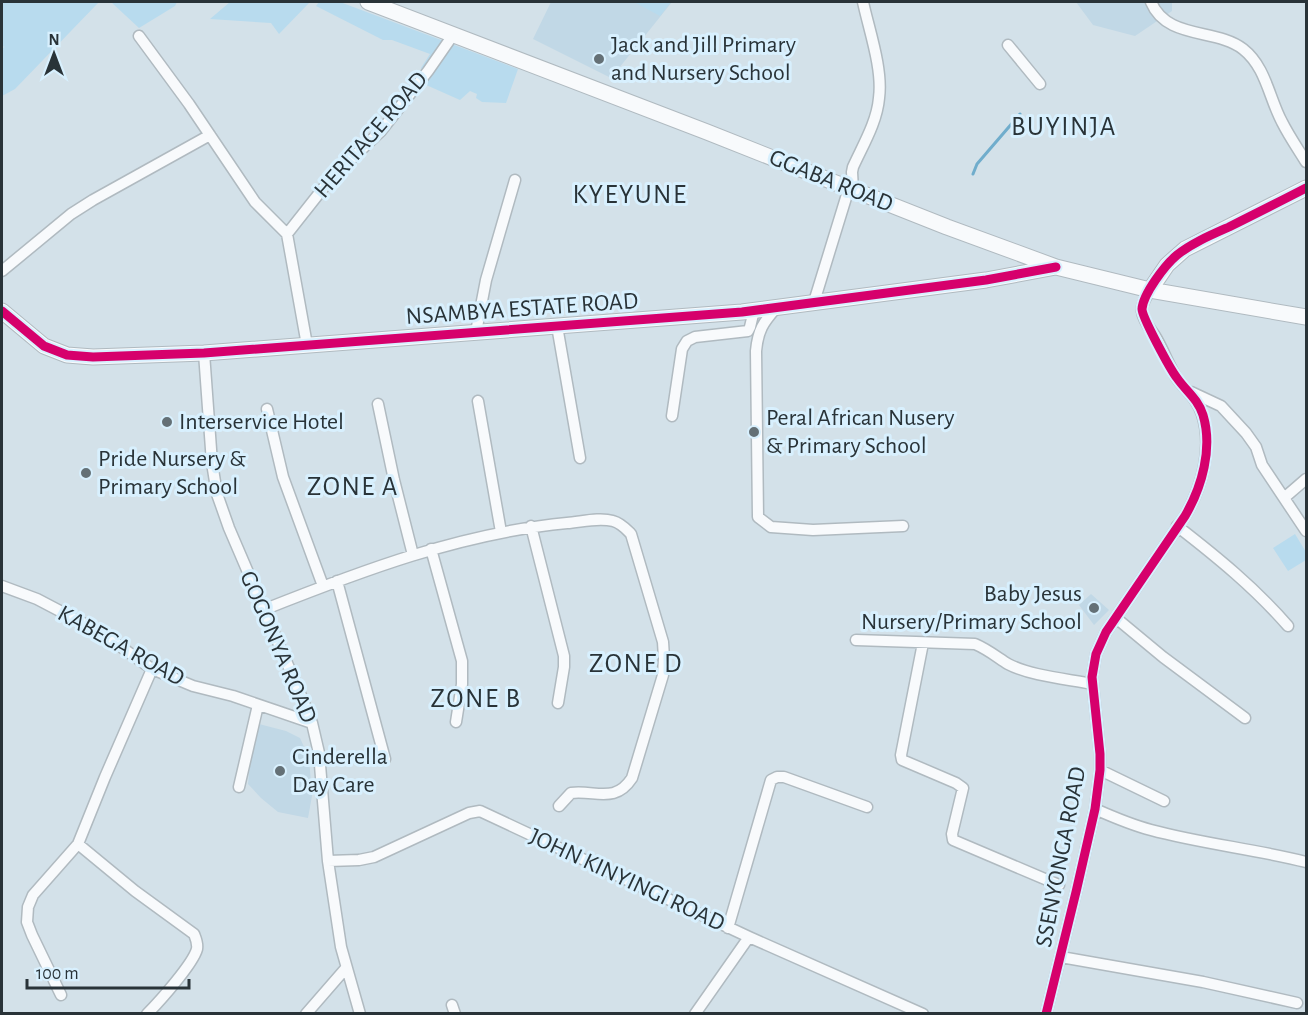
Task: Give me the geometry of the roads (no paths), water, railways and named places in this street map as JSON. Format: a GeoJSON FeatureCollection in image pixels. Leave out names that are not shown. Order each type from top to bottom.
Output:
{"type":"FeatureCollection","features":[{"type":"Feature","properties":{"kind":"street","name":"GGABA ROAD"},"geometry":{"type":"LineString","coordinates":[[368,2],[947,227],[1056,267],[1150,290],[1306,317]]}},
{"type":"Feature","properties":{"kind":"street"},"geometry":{"type":"LineString","coordinates":[[814,302],[851,189],[853,167],[869,133],[880,92],[863,2]]}},
{"type":"Feature","properties":{"kind":"street"},"geometry":{"type":"LineString","coordinates":[[1151,2],[1154,10],[1174,25],[1231,42],[1250,54],[1261,71],[1281,121],[1306,162]]}},
{"type":"Feature","properties":{"kind":"street","name":"HERITAGE ROAD"},"geometry":{"type":"LineString","coordinates":[[287,234],[332,177],[381,131],[453,35]]}},
{"type":"Feature","properties":{"kind":"street"},"geometry":{"type":"LineString","coordinates":[[139,36],[255,202],[287,234],[307,345]]}},
{"type":"Feature","properties":{"kind":"street"},"geometry":{"type":"LineString","coordinates":[[1008,45],[1040,84]]}},
{"type":"Feature","properties":{"kind":"street"},"geometry":{"type":"LineString","coordinates":[[2,271],[71,214],[210,135]]}},
{"type":"Feature","properties":{"kind":"street"},"geometry":{"type":"LineString","coordinates":[[476,332],[486,280],[515,180]]}},
{"type":"Feature","properties":{"kind":"street"},"geometry":{"type":"LineString","coordinates":[[1150,290],[1167,265],[1185,249],[1306,188]]}},
{"type":"Feature","properties":{"kind":"street","name":"NSAMBYA ESTATE ROAD"},"geometry":{"type":"LineString","coordinates":[[2,311],[44,346],[67,355],[93,357],[204,353],[776,308],[986,280],[1056,267]]}},
{"type":"Feature","properties":{"kind":"street","name":"SSENYONGA ROAD"},"geometry":{"type":"LineString","coordinates":[[1046,1014],[1095,809],[1100,770],[1092,684],[1096,654],[1116,618],[1196,497],[1203,473],[1205,459],[1203,416],[1191,392],[1177,378],[1144,315],[1143,305],[1150,290]]}},
{"type":"Feature","properties":{"kind":"street"},"geometry":{"type":"LineString","coordinates":[[776,308],[763,323],[758,334],[756,351],[758,517],[771,526],[813,530],[903,526]]}},
{"type":"Feature","properties":{"kind":"street"},"geometry":{"type":"LineString","coordinates":[[672,416],[682,350],[687,340],[695,337],[748,331],[754,310]]}},
{"type":"Feature","properties":{"kind":"street"},"geometry":{"type":"LineString","coordinates":[[557,326],[580,458]]}},
{"type":"Feature","properties":{"kind":"street","name":"GOGONYA ROAD"},"geometry":{"type":"LineString","coordinates":[[204,353],[211,454],[217,494],[312,723],[322,777],[328,861],[346,968],[360,1014]]}},
{"type":"Feature","properties":{"kind":"street"},"geometry":{"type":"LineString","coordinates":[[1191,392],[1221,406],[1239,425],[1256,447],[1262,465],[1306,531]]}},
{"type":"Feature","properties":{"kind":"street"},"geometry":{"type":"LineString","coordinates":[[478,401],[501,532]]}},
{"type":"Feature","properties":{"kind":"street"},"geometry":{"type":"LineString","coordinates":[[378,404],[413,555]]}},
{"type":"Feature","properties":{"kind":"street"},"geometry":{"type":"LineString","coordinates":[[267,409],[283,477],[322,586]]}},
{"type":"Feature","properties":{"kind":"street"},"geometry":{"type":"LineString","coordinates":[[1284,498],[1306,479]]}},
{"type":"Feature","properties":{"kind":"street"},"geometry":{"type":"LineString","coordinates":[[263,609],[322,586],[431,549],[501,532],[531,526],[603,520],[620,524],[631,534],[635,547],[663,650],[663,675],[632,778],[627,786],[617,793],[604,795],[571,793],[559,806]]}},
{"type":"Feature","properties":{"kind":"street"},"geometry":{"type":"LineString","coordinates":[[531,526],[564,656],[558,703]]}},
{"type":"Feature","properties":{"kind":"street"},"geometry":{"type":"LineString","coordinates":[[1178,526],[1220,559],[1264,599],[1288,626]]}},
{"type":"Feature","properties":{"kind":"street"},"geometry":{"type":"LineString","coordinates":[[431,549],[462,661],[462,684],[456,722]]}},
{"type":"Feature","properties":{"kind":"street"},"geometry":{"type":"LineString","coordinates":[[337,581],[385,759]]}},
{"type":"Feature","properties":{"kind":"street","name":"KABEGA ROAD"},"geometry":{"type":"LineString","coordinates":[[2,585],[100,632],[152,669],[194,686],[312,723]]}},
{"type":"Feature","properties":{"kind":"street"},"geometry":{"type":"LineString","coordinates":[[1116,618],[1163,657],[1245,718]]}},
{"type":"Feature","properties":{"kind":"street"},"geometry":{"type":"LineString","coordinates":[[856,640],[975,644],[1024,670],[1092,684]]}},
{"type":"Feature","properties":{"kind":"street"},"geometry":{"type":"LineString","coordinates":[[923,643],[901,755],[902,760],[963,788],[952,834],[953,840],[1077,892]]}},
{"type":"Feature","properties":{"kind":"street"},"geometry":{"type":"LineString","coordinates":[[61,995],[32,935],[27,914],[33,895],[78,844],[152,669]]}},
{"type":"Feature","properties":{"kind":"street"},"geometry":{"type":"LineString","coordinates":[[239,787],[258,705]]}},
{"type":"Feature","properties":{"kind":"street"},"geometry":{"type":"LineString","coordinates":[[1100,770],[1164,801]]}},
{"type":"Feature","properties":{"kind":"street"},"geometry":{"type":"LineString","coordinates":[[728,928],[771,780],[784,777],[867,807]]}},
{"type":"Feature","properties":{"kind":"street"},"geometry":{"type":"LineString","coordinates":[[1095,809],[1126,822],[1167,834],[1306,862]]}},
{"type":"Feature","properties":{"kind":"street","name":"JOHN KINYINGI ROAD"},"geometry":{"type":"LineString","coordinates":[[328,861],[374,857],[469,813],[480,811],[900,1009],[923,1014]]}},
{"type":"Feature","properties":{"kind":"street"},"geometry":{"type":"LineString","coordinates":[[78,844],[135,891],[194,934],[197,942],[196,950],[184,970],[147,1014]]}},
{"type":"Feature","properties":{"kind":"street"},"geometry":{"type":"LineString","coordinates":[[695,1014],[749,938]]}},
{"type":"Feature","properties":{"kind":"street"},"geometry":{"type":"LineString","coordinates":[[1061,957],[1203,982],[1297,1003]]}},
{"type":"Feature","properties":{"kind":"street"},"geometry":{"type":"LineString","coordinates":[[306,1014],[346,968]]}},
{"type":"Feature","properties":{"kind":"waterway"},"geometry":{"type":"LineString","coordinates":[[973,174],[977,164],[1020,114]]}},
{"type":"Feature","properties":{"kind":"place","name":"Jack and Jill Primary and Nursery School"},"geometry":{"type":"Point","coordinates":[599,59]}},
{"type":"Feature","properties":{"kind":"place","name":"Interservice Hotel"},"geometry":{"type":"Point","coordinates":[167,422]}},
{"type":"Feature","properties":{"kind":"place","name":"Peral African Nusery & Primary School"},"geometry":{"type":"Point","coordinates":[754,432]}},
{"type":"Feature","properties":{"kind":"place","name":"Pride Nursery & Primary School"},"geometry":{"type":"Point","coordinates":[86,473]}},
{"type":"Feature","properties":{"kind":"place","name":"Baby Jesus Nursery/Primary School"},"geometry":{"type":"Point","coordinates":[1094,608]}},
{"type":"Feature","properties":{"kind":"place","name":"Cinderella Day Care"},"geometry":{"type":"Point","coordinates":[280,771]}},
{"type":"Feature","properties":{"kind":"district","name":"BUYINJA"},"geometry":{"type":"Point","coordinates":[1064,126]}},
{"type":"Feature","properties":{"kind":"district","name":"KYEYUNE"},"geometry":{"type":"Point","coordinates":[630,194]}},
{"type":"Feature","properties":{"kind":"district","name":"ZONE A"},"geometry":{"type":"Point","coordinates":[353,486]}},
{"type":"Feature","properties":{"kind":"district","name":"ZONE D"},"geometry":{"type":"Point","coordinates":[636,663]}},
{"type":"Feature","properties":{"kind":"district","name":"ZONE B"},"geometry":{"type":"Point","coordinates":[476,698]}}]}
